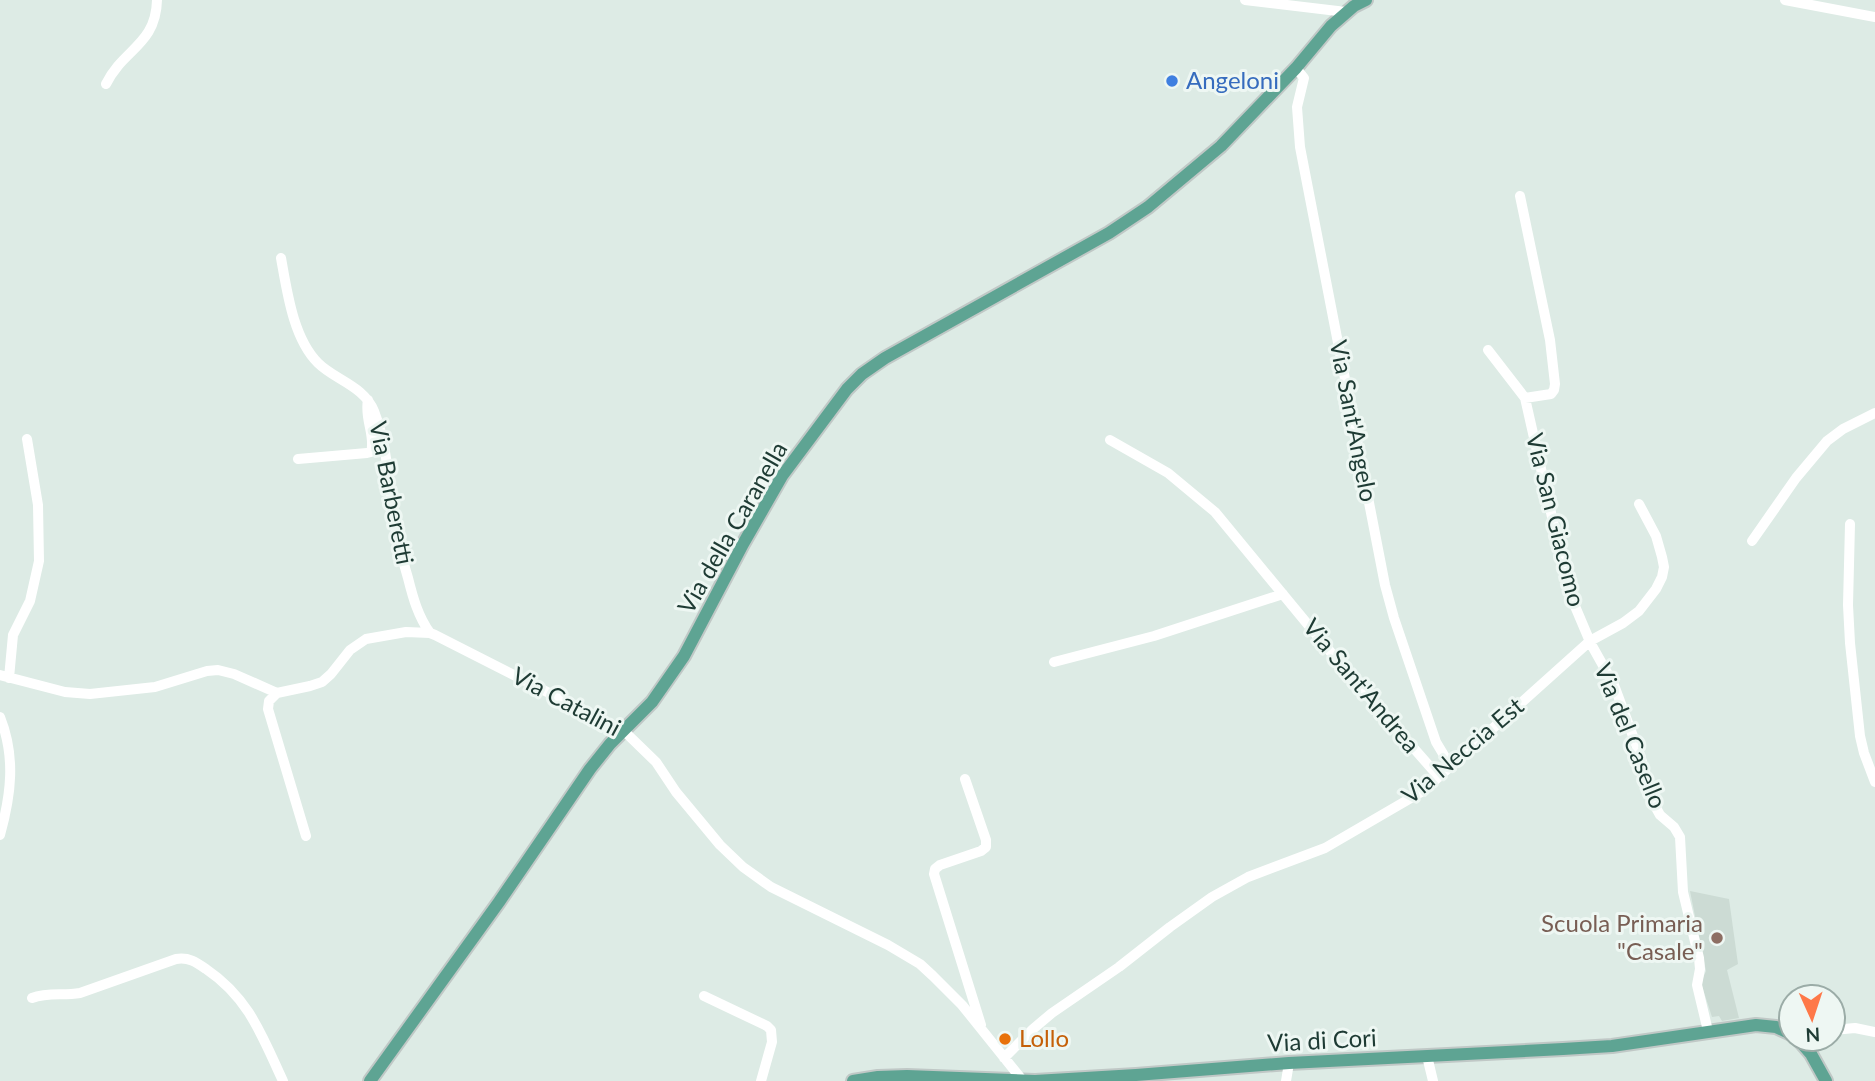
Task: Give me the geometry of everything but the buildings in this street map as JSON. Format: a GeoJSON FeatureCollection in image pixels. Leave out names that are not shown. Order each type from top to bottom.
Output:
{"type":"FeatureCollection","features":[{"type":"Feature","properties":{"kind":"main road","name":"Via della Caranella"},"geometry":{"type":"LineString","coordinates":[[370,1081],[499,902],[590,769],[652,702],[677,669],[778,483],[859,376],[885,358],[1133,218],[1162,197],[1221,146],[1296,68],[1331,26],[1346,12],[1366,0]]}},
{"type":"Feature","properties":{"kind":"main road","name":"Via di Cori"},"geometry":{"type":"LineString","coordinates":[[853,1081],[907,1076],[1023,1081],[1136,1075],[1289,1063],[1601,1047],[1762,1025],[1777,1027]]}},
{"type":"Feature","properties":{"kind":"main road"},"geometry":{"type":"LineString","coordinates":[[1810,1053],[1826,1081]]}},
{"type":"Feature","properties":{"kind":"street"},"geometry":{"type":"LineString","coordinates":[[106,84],[116,67],[149,33],[155,19],[157,0]]}},
{"type":"Feature","properties":{"kind":"street"},"geometry":{"type":"LineString","coordinates":[[1245,0],[1346,12]]}},
{"type":"Feature","properties":{"kind":"street"},"geometry":{"type":"LineString","coordinates":[[1785,0],[1875,17]]}},
{"type":"Feature","properties":{"kind":"street","name":"Via Sant'Angelo"},"geometry":{"type":"LineString","coordinates":[[1296,68],[1304,78],[1297,104],[1300,147],[1385,585],[1437,746],[1451,767]]}},
{"type":"Feature","properties":{"kind":"street","name":"Via San Giacomo"},"geometry":{"type":"LineString","coordinates":[[1520,196],[1550,340],[1555,384],[1551,394],[1525,398]]}},
{"type":"Feature","properties":{"kind":"street","name":"Via Barberetti"},"geometry":{"type":"LineString","coordinates":[[281,258],[290,305],[306,348],[318,363],[358,390],[368,400],[374,412],[383,446],[396,531],[410,588],[420,617],[430,633]]}},
{"type":"Feature","properties":{"kind":"street","name":"Via San Giacomo"},"geometry":{"type":"LineString","coordinates":[[1488,350],[1525,398],[1569,592],[1590,641]]}},
{"type":"Feature","properties":{"kind":"street"},"geometry":{"type":"LineString","coordinates":[[298,459],[371,452],[373,445],[367,418],[368,400]]}},
{"type":"Feature","properties":{"kind":"street"},"geometry":{"type":"LineString","coordinates":[[1752,541],[1789,487],[1827,441],[1843,429],[1875,413]]}},
{"type":"Feature","properties":{"kind":"street"},"geometry":{"type":"LineString","coordinates":[[27,439],[38,505],[38,571],[30,601],[13,635],[5,677],[65,692],[90,694],[148,688],[218,670],[234,674],[276,693],[269,701],[268,709],[306,836]]}},
{"type":"Feature","properties":{"kind":"street","name":"Via Sant'Andrea"},"geometry":{"type":"LineString","coordinates":[[1110,440],[1168,473],[1205,503],[1231,530],[1352,678],[1439,777]]}},
{"type":"Feature","properties":{"kind":"street","name":"Via Neccia Est"},"geometry":{"type":"LineString","coordinates":[[1004,1058],[1052,1013],[1124,964],[1212,897],[1248,877],[1330,845],[1413,797],[1451,767],[1590,641],[1639,611],[1662,577],[1664,564],[1659,546],[1639,504]]}},
{"type":"Feature","properties":{"kind":"street"},"geometry":{"type":"LineString","coordinates":[[1850,524],[1850,643],[1860,736],[1875,782]]}},
{"type":"Feature","properties":{"kind":"street"},"geometry":{"type":"LineString","coordinates":[[1054,662],[1154,636],[1283,594]]}},
{"type":"Feature","properties":{"kind":"street","name":"Via Catalini"},"geometry":{"type":"LineString","coordinates":[[276,693],[321,682],[350,650],[366,639],[406,632],[430,633],[470,651],[624,731],[656,762],[671,786],[700,821],[747,871],[771,887],[884,942],[915,961],[943,985],[1023,1081]]}},
{"type":"Feature","properties":{"kind":"street","name":"Via del Casello"},"geometry":{"type":"LineString","coordinates":[[1590,641],[1608,670],[1617,692],[1656,808],[1680,837],[1683,892],[1700,960],[1697,985],[1708,1031]]}},
{"type":"Feature","properties":{"kind":"street"},"geometry":{"type":"LineString","coordinates":[[0,717],[9,745],[11,766],[8,801],[0,835]]}},
{"type":"Feature","properties":{"kind":"street"},"geometry":{"type":"LineString","coordinates":[[965,779],[986,846],[981,851],[940,865],[934,874],[983,1031]]}},
{"type":"Feature","properties":{"kind":"street"},"geometry":{"type":"LineString","coordinates":[[32,998],[48,993],[79,993],[178,958],[189,959],[220,979],[242,1001],[283,1081]]}},
{"type":"Feature","properties":{"kind":"street"},"geometry":{"type":"LineString","coordinates":[[704,996],[770,1028],[773,1040],[761,1081]]}},
{"type":"Feature","properties":{"kind":"street"},"geometry":{"type":"LineString","coordinates":[[1847,1029],[1875,1032]]}},
{"type":"Feature","properties":{"kind":"street"},"geometry":{"type":"LineString","coordinates":[[1427,1056],[1433,1081]]}},
{"type":"Feature","properties":{"kind":"street"},"geometry":{"type":"LineString","coordinates":[[1286,1081],[1289,1063]]}},
{"type":"Feature","properties":{"kind":"shaded area","name":"Scuola Primaria \"Casale\""},"geometry":{"type":"Polygon","coordinates":[[[1690,891],[1729,899],[1738,964],[1727,970],[1739,1018],[1722,1021],[1719,1016],[1712,1017],[1701,983],[1706,971],[1690,891]]]}},
{"type":"Feature","properties":{"kind":"place","name":"Angeloni"},"geometry":{"type":"Point","coordinates":[1172,81]}},
{"type":"Feature","properties":{"kind":"place","name":"Scuola Primaria \"Casale\""},"geometry":{"type":"Point","coordinates":[1717,938]}},
{"type":"Feature","properties":{"kind":"place","name":"Lollo"},"geometry":{"type":"Point","coordinates":[1005,1039]}}]}
